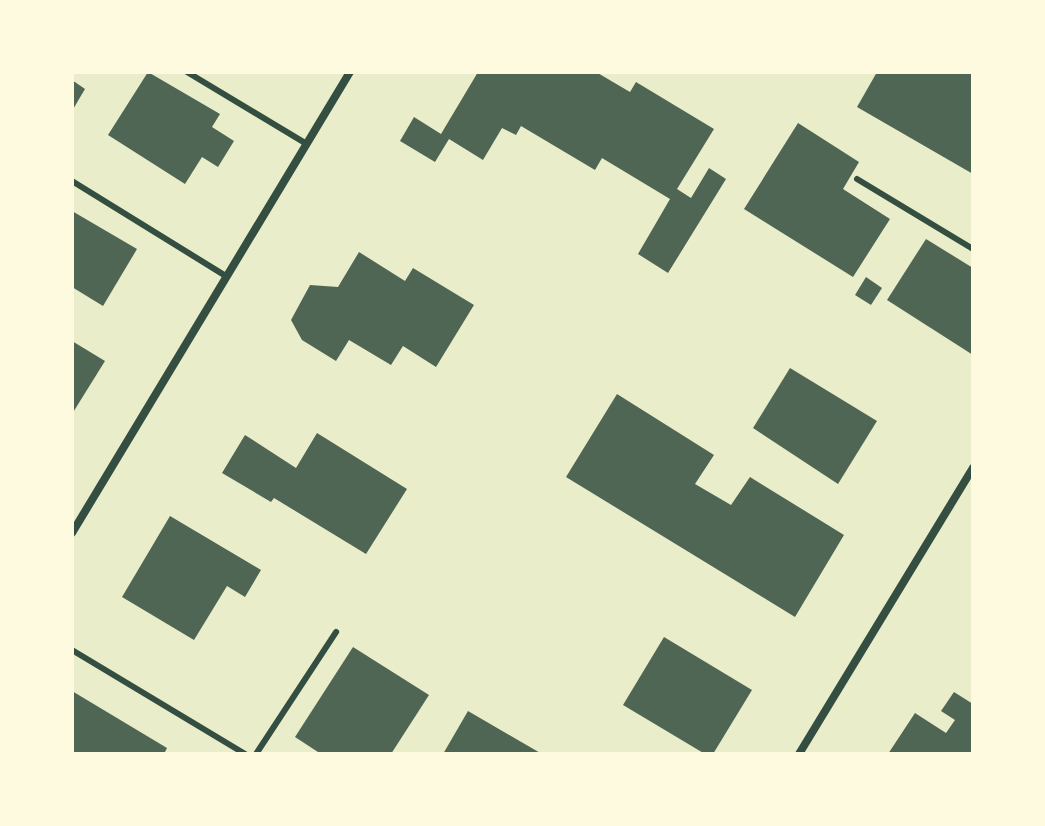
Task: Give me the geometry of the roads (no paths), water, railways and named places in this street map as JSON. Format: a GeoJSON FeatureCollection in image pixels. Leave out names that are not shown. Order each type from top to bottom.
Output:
{"type":"FeatureCollection","features":[{"type":"Feature","properties":{"kind":"street"},"geometry":{"type":"LineString","coordinates":[[72,533],[350,72]]}},
{"type":"Feature","properties":{"kind":"street"},"geometry":{"type":"LineString","coordinates":[[799,754],[973,468]]}},
{"type":"Feature","properties":{"kind":"lane"},"geometry":{"type":"LineString","coordinates":[[187,72],[307,144]]}},
{"type":"Feature","properties":{"kind":"lane"},"geometry":{"type":"LineString","coordinates":[[857,179],[973,249]]}},
{"type":"Feature","properties":{"kind":"lane"},"geometry":{"type":"LineString","coordinates":[[72,181],[226,276]]}},
{"type":"Feature","properties":{"kind":"lane"},"geometry":{"type":"LineString","coordinates":[[256,754],[336,632]]}},
{"type":"Feature","properties":{"kind":"lane"},"geometry":{"type":"LineString","coordinates":[[72,650],[245,754]]}}]}
